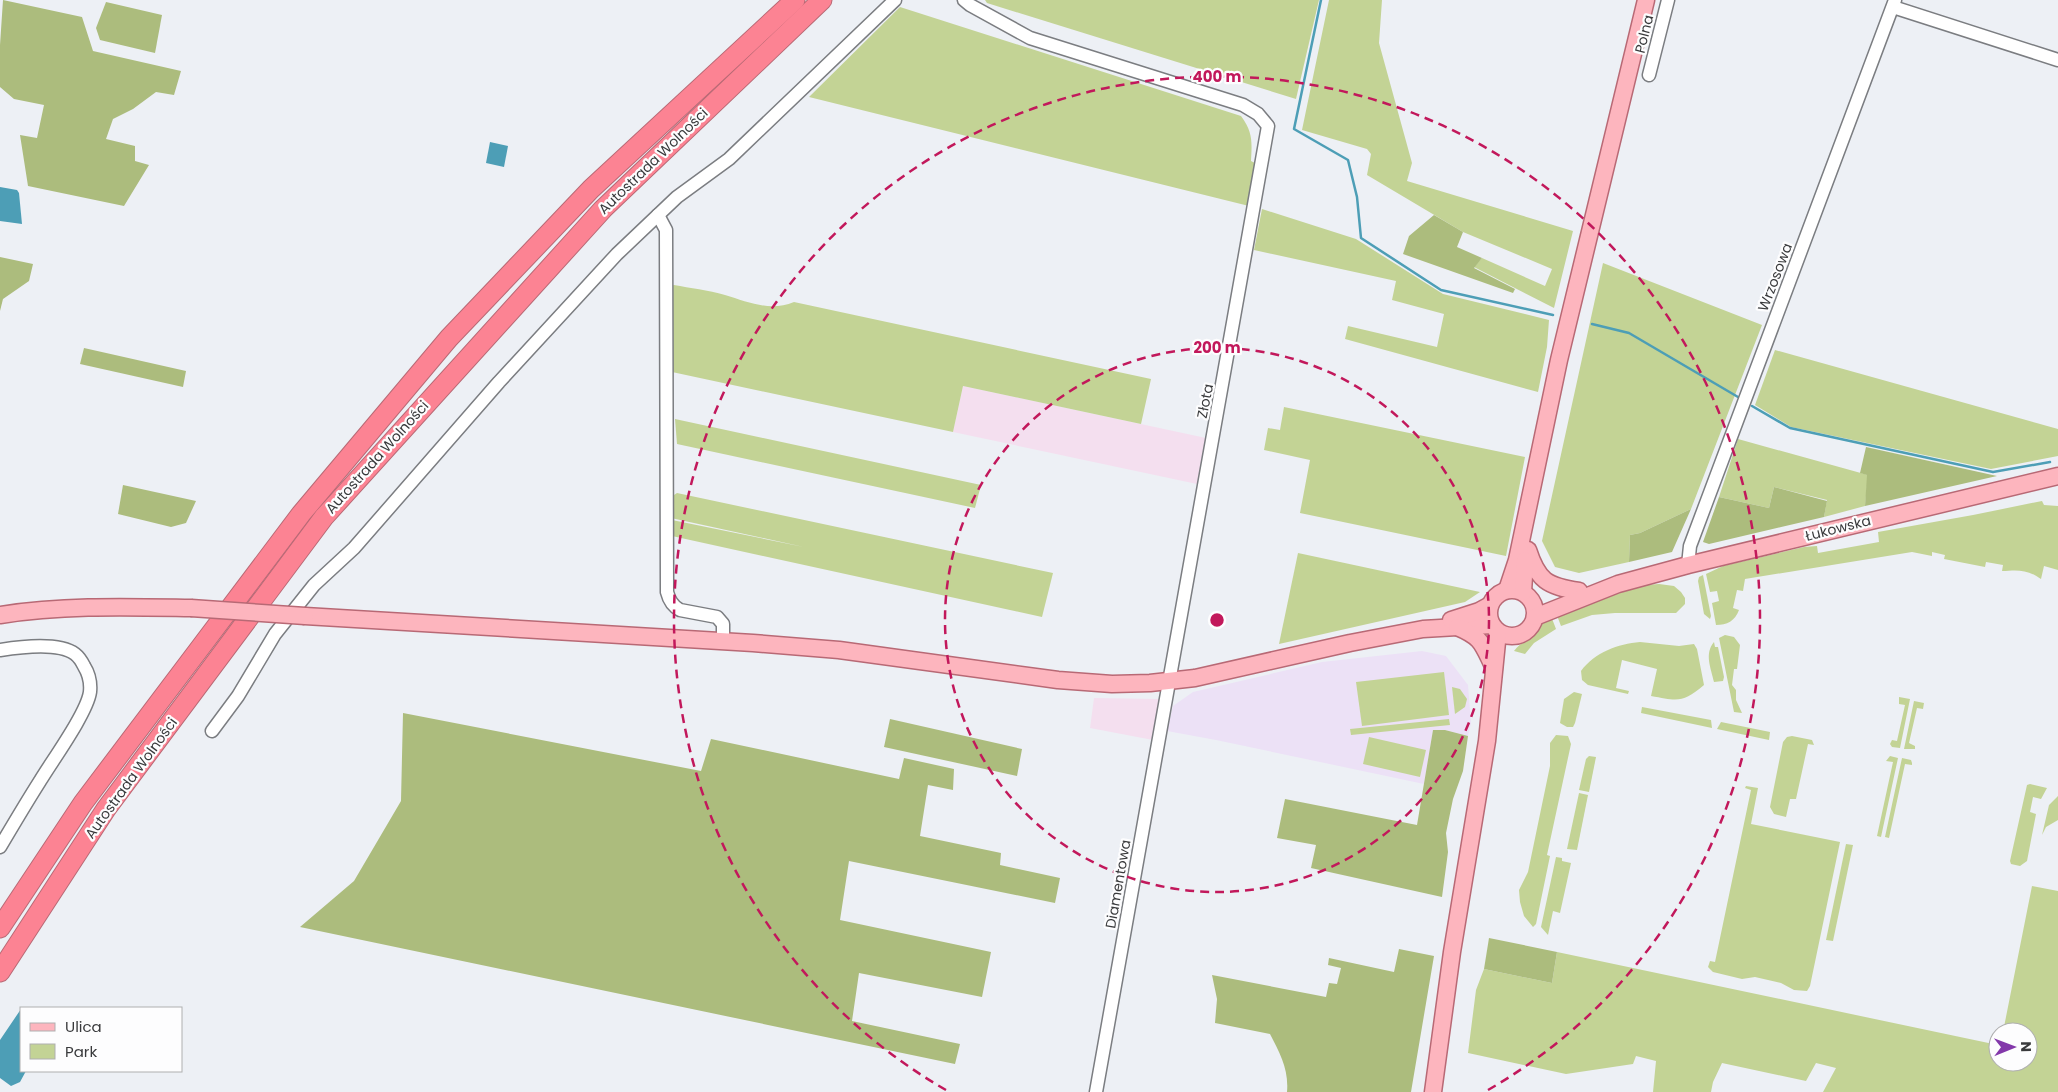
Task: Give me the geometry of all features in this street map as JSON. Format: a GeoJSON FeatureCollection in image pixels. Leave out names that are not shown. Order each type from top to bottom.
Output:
{"type":"FeatureCollection","features":[{"type":"Feature","properties":{"kind":"highway","name":"Autostrada Wolności"},"geometry":{"type":"LineString","coordinates":[[0,928],[83,803],[208,636],[301,514],[448,338],[591,189],[795,0]]}},
{"type":"Feature","properties":{"kind":"highway","name":"Autostrada Wolności"},"geometry":{"type":"LineString","coordinates":[[0,972],[106,809],[324,517],[603,209],[822,0]]}},
{"type":"Feature","properties":{"kind":"main road"},"geometry":{"type":"LineString","coordinates":[[0,615],[83,607],[191,608],[724,641],[839,650],[1079,682],[1127,684],[1170,682],[1210,676],[1360,640],[1423,629],[1454,626],[1495,628],[1506,636],[1516,636],[1527,631],[1535,617],[1535,608],[1520,594],[1518,560],[1553,385],[1646,0]]}},
{"type":"Feature","properties":{"kind":"main road"},"geometry":{"type":"LineString","coordinates":[[1520,594],[1527,548],[1560,387],[1568,326]]}},
{"type":"Feature","properties":{"kind":"main road","name":"Łukowska"},"geometry":{"type":"LineString","coordinates":[[1520,594],[1549,598],[1618,584],[1688,565],[2058,476]]}},
{"type":"Feature","properties":{"kind":"main road"},"geometry":{"type":"LineString","coordinates":[[1527,548],[1534,568],[1543,580],[1562,588],[1579,591]]}},
{"type":"Feature","properties":{"kind":"main road","name":"Łukowska"},"geometry":{"type":"LineString","coordinates":[[1535,617],[1618,584]]}},
{"type":"Feature","properties":{"kind":"main road"},"geometry":{"type":"LineString","coordinates":[[1423,629],[1479,611],[1490,605],[1496,596],[1520,594]]}},
{"type":"Feature","properties":{"kind":"main road"},"geometry":{"type":"LineString","coordinates":[[1433,1092],[1452,952],[1487,741],[1495,670],[1495,628],[1489,615],[1490,605]]}},
{"type":"Feature","properties":{"kind":"main road"},"geometry":{"type":"LineString","coordinates":[[1454,626],[1474,634],[1481,640],[1495,670]]}},
{"type":"Feature","properties":{"kind":"main road"},"geometry":{"type":"LineString","coordinates":[[1487,741],[1508,653],[1516,636]]}},
{"type":"Feature","properties":{"kind":"street"},"geometry":{"type":"LineString","coordinates":[[212,731],[238,696],[275,634],[314,585],[354,548],[499,382],[617,254],[677,197],[729,159],[895,0]]}},
{"type":"Feature","properties":{"kind":"street","name":"Złota"},"geometry":{"type":"LineString","coordinates":[[964,0],[1030,38],[1243,105],[1258,114],[1268,126],[1170,682]]}},
{"type":"Feature","properties":{"kind":"street","name":"Polna"},"geometry":{"type":"LineString","coordinates":[[1649,75],[1668,0]]}},
{"type":"Feature","properties":{"kind":"street"},"geometry":{"type":"LineString","coordinates":[[1894,3],[2058,60]]}},
{"type":"Feature","properties":{"kind":"street","name":"Wrzosowa"},"geometry":{"type":"LineString","coordinates":[[1688,565],[1691,542],[1894,3]]}},
{"type":"Feature","properties":{"kind":"street"},"geometry":{"type":"LineString","coordinates":[[658,215],[666,230],[668,599],[675,608],[680,610],[717,617],[722,624],[724,641]]}},
{"type":"Feature","properties":{"kind":"street"},"geometry":{"type":"LineString","coordinates":[[0,650],[42,647],[56,647],[65,650],[75,654],[82,662],[88,671],[91,681],[87,703],[0,846]]}},
{"type":"Feature","properties":{"kind":"street","name":"Diamentowa"},"geometry":{"type":"LineString","coordinates":[[1096,1092],[1170,682]]}},
{"type":"Feature","properties":{"kind":"shaded area"},"geometry":{"type":"Polygon","coordinates":[[[963,386],[1206,438],[1197,484],[953,432],[963,386]]]}},
{"type":"Feature","properties":{"kind":"shaded area"},"geometry":{"type":"Polygon","coordinates":[[[1422,651],[1446,656],[1468,685],[1471,723],[1468,736],[1445,730],[1433,730],[1424,784],[1167,731],[1173,706],[1193,692],[1322,662],[1422,651]]]}},
{"type":"Feature","properties":{"kind":"shaded area"},"geometry":{"type":"Polygon","coordinates":[[[1094,698],[1159,699],[1153,740],[1090,728],[1094,698]]]}},
{"type":"Feature","properties":{"kind":"green space"},"geometry":{"type":"Polygon","coordinates":[[[3,0],[82,17],[93,51],[181,71],[174,95],[156,92],[133,109],[113,119],[106,139],[135,146],[135,161],[149,165],[124,206],[28,186],[20,135],[37,138],[44,105],[14,99],[0,87],[3,0]]]}},
{"type":"Feature","properties":{"kind":"green space"},"geometry":{"type":"Polygon","coordinates":[[[985,0],[1319,0],[1296,99],[987,3],[985,0]]]}},
{"type":"Feature","properties":{"kind":"green space"},"geometry":{"type":"Polygon","coordinates":[[[1329,0],[1382,0],[1379,43],[1412,163],[1407,181],[1573,231],[1554,308],[1474,267],[1482,258],[1545,286],[1552,269],[1463,232],[1367,175],[1371,154],[1367,149],[1302,130],[1329,0]]]}},
{"type":"Feature","properties":{"kind":"green space"},"geometry":{"type":"Polygon","coordinates":[[[106,2],[162,15],[155,53],[100,40],[96,28],[106,2]]]}},
{"type":"Feature","properties":{"kind":"green space"},"geometry":{"type":"Polygon","coordinates":[[[900,7],[1241,116],[1248,127],[1251,137],[1251,161],[1257,164],[1249,206],[809,97],[900,7]]]}},
{"type":"Feature","properties":{"kind":"green space"},"geometry":{"type":"Polygon","coordinates":[[[1262,209],[1356,239],[1443,294],[1549,320],[1547,347],[1538,392],[1345,339],[1348,326],[1437,347],[1444,314],[1392,300],[1396,281],[1254,250],[1262,209]]]}},
{"type":"Feature","properties":{"kind":"green space"},"geometry":{"type":"Polygon","coordinates":[[[1434,215],[1463,232],[1457,247],[1482,258],[1474,268],[1515,289],[1513,293],[1403,254],[1409,236],[1434,215]]]}},
{"type":"Feature","properties":{"kind":"green space"},"geometry":{"type":"Polygon","coordinates":[[[0,257],[33,264],[29,281],[3,299],[0,311],[0,257]]]}},
{"type":"Feature","properties":{"kind":"green space"},"geometry":{"type":"Polygon","coordinates":[[[1603,263],[1762,325],[1691,509],[1640,533],[1630,535],[1629,562],[1579,573],[1555,567],[1542,541],[1603,263]]]}},
{"type":"Feature","properties":{"kind":"green space"},"geometry":{"type":"Polygon","coordinates":[[[674,285],[719,293],[759,305],[776,306],[794,302],[1151,379],[1141,424],[963,386],[953,432],[672,372],[668,287],[674,285]]]}},
{"type":"Feature","properties":{"kind":"green space"},"geometry":{"type":"Polygon","coordinates":[[[84,348],[186,371],[183,387],[80,364],[84,348]]]}},
{"type":"Feature","properties":{"kind":"green space"},"geometry":{"type":"Polygon","coordinates":[[[1775,350],[2058,429],[2058,456],[1991,469],[1791,427],[1755,405],[1775,350]]]}},
{"type":"Feature","properties":{"kind":"green space"},"geometry":{"type":"Polygon","coordinates":[[[1284,407],[1525,457],[1506,556],[1300,513],[1310,460],[1264,450],[1268,428],[1280,430],[1284,407]]]}},
{"type":"Feature","properties":{"kind":"green space"},"geometry":{"type":"Polygon","coordinates":[[[675,419],[981,485],[975,508],[677,444],[675,419]]]}},
{"type":"Feature","properties":{"kind":"green space"},"geometry":{"type":"Polygon","coordinates":[[[1738,439],[1868,475],[1865,506],[1824,517],[1827,500],[1774,487],[1769,508],[1719,497],[1738,439]]]}},
{"type":"Feature","properties":{"kind":"green space"},"geometry":{"type":"Polygon","coordinates":[[[1866,447],[1997,476],[1865,506],[1867,475],[1860,473],[1866,447]]]}},
{"type":"Feature","properties":{"kind":"green space"},"geometry":{"type":"Polygon","coordinates":[[[123,485],[196,501],[186,523],[171,527],[118,514],[123,485]]]}},
{"type":"Feature","properties":{"kind":"green space"},"geometry":{"type":"Polygon","coordinates":[[[1774,487],[1827,501],[1824,517],[1709,544],[1703,542],[1719,497],[1769,508],[1774,487]]]}},
{"type":"Feature","properties":{"kind":"green space"},"geometry":{"type":"Polygon","coordinates":[[[677,493],[1053,573],[1042,617],[672,536],[672,520],[804,547],[671,518],[671,497],[677,493]]]}},
{"type":"Feature","properties":{"kind":"green space"},"geometry":{"type":"Polygon","coordinates":[[[2042,501],[2044,505],[2058,506],[2058,570],[2044,566],[2041,579],[2031,573],[2022,571],[2002,571],[2003,565],[1986,562],[1985,567],[1944,559],[1945,555],[1932,552],[1932,556],[1912,552],[1745,579],[1743,591],[1737,590],[1733,608],[1739,610],[1737,614],[1730,622],[1716,625],[1712,603],[1719,601],[1717,591],[1710,592],[1706,574],[1723,566],[1804,547],[1817,546],[1818,553],[1879,542],[1878,532],[2042,501]]]}},
{"type":"Feature","properties":{"kind":"green space"},"geometry":{"type":"Polygon","coordinates":[[[1691,509],[1672,552],[1629,562],[1630,535],[1640,533],[1691,509]]]}},
{"type":"Feature","properties":{"kind":"green space"},"geometry":{"type":"Polygon","coordinates":[[[1298,553],[1480,592],[1465,602],[1279,644],[1298,553]]]}},
{"type":"Feature","properties":{"kind":"green space"},"geometry":{"type":"Polygon","coordinates":[[[1703,575],[1710,619],[1704,614],[1698,581],[1699,577],[1703,575]]]}},
{"type":"Feature","properties":{"kind":"green space"},"geometry":{"type":"Polygon","coordinates":[[[1645,585],[1674,586],[1685,598],[1685,604],[1676,613],[1592,615],[1561,626],[1556,613],[1645,585]]]}},
{"type":"Feature","properties":{"kind":"green space"},"geometry":{"type":"Polygon","coordinates":[[[1551,616],[1556,629],[1534,643],[1525,654],[1514,651],[1520,644],[1532,636],[1551,616]]]}},
{"type":"Feature","properties":{"kind":"green space"},"geometry":{"type":"Polygon","coordinates":[[[1725,635],[1734,637],[1740,645],[1737,669],[1734,669],[1732,685],[1736,690],[1736,700],[1742,713],[1734,712],[1719,638],[1725,635]]]}},
{"type":"Feature","properties":{"kind":"green space"},"geometry":{"type":"Polygon","coordinates":[[[1640,642],[1679,646],[1694,644],[1697,649],[1704,685],[1685,698],[1668,699],[1651,696],[1657,669],[1622,660],[1616,688],[1629,691],[1628,694],[1588,685],[1582,680],[1581,671],[1600,654],[1615,647],[1640,642]]]}},
{"type":"Feature","properties":{"kind":"green space"},"geometry":{"type":"Polygon","coordinates":[[[1714,642],[1715,647],[1718,647],[1724,677],[1723,681],[1714,682],[1710,666],[1709,651],[1714,642]]]}},
{"type":"Feature","properties":{"kind":"green space"},"geometry":{"type":"Polygon","coordinates":[[[1444,672],[1449,715],[1362,726],[1356,682],[1444,672]]]}},
{"type":"Feature","properties":{"kind":"green space"},"geometry":{"type":"Polygon","coordinates":[[[1452,687],[1460,689],[1467,699],[1465,707],[1455,714],[1452,687]]]}},
{"type":"Feature","properties":{"kind":"green space"},"geometry":{"type":"Polygon","coordinates":[[[1574,692],[1582,694],[1575,723],[1573,727],[1567,727],[1560,723],[1564,699],[1574,692]]]}},
{"type":"Feature","properties":{"kind":"green space"},"geometry":{"type":"Polygon","coordinates":[[[1899,697],[1910,699],[1900,748],[1892,747],[1890,744],[1892,740],[1897,741],[1905,705],[1899,704],[1899,697]]]}},
{"type":"Feature","properties":{"kind":"green space"},"geometry":{"type":"Polygon","coordinates":[[[1914,701],[1924,703],[1923,709],[1917,708],[1909,743],[1915,746],[1915,749],[1904,749],[1914,701]]]}},
{"type":"Feature","properties":{"kind":"green space"},"geometry":{"type":"Polygon","coordinates":[[[1642,707],[1711,720],[1712,728],[1641,713],[1642,707]]]}},
{"type":"Feature","properties":{"kind":"green space"},"geometry":{"type":"Polygon","coordinates":[[[403,713],[701,771],[711,739],[899,779],[904,758],[954,769],[953,790],[928,785],[920,836],[1001,853],[1000,865],[1060,878],[1055,903],[849,861],[840,920],[991,952],[982,997],[859,973],[852,1021],[960,1044],[955,1064],[300,927],[354,881],[401,801],[403,713]]]}},
{"type":"Feature","properties":{"kind":"green space"},"geometry":{"type":"Polygon","coordinates":[[[890,719],[1022,749],[1017,776],[884,747],[890,719]]]}},
{"type":"Feature","properties":{"kind":"green space"},"geometry":{"type":"Polygon","coordinates":[[[1449,719],[1450,725],[1351,735],[1350,729],[1449,719]]]}},
{"type":"Feature","properties":{"kind":"green space"},"geometry":{"type":"Polygon","coordinates":[[[1721,722],[1770,732],[1769,740],[1717,729],[1721,722]]]}},
{"type":"Feature","properties":{"kind":"green space"},"geometry":{"type":"Polygon","coordinates":[[[1433,730],[1445,730],[1468,736],[1463,771],[1453,799],[1446,833],[1448,852],[1442,897],[1311,868],[1316,845],[1277,838],[1285,799],[1417,825],[1433,730]]]}},
{"type":"Feature","properties":{"kind":"green space"},"geometry":{"type":"Polygon","coordinates":[[[1556,735],[1568,736],[1571,744],[1547,855],[1550,856],[1536,924],[1533,927],[1524,916],[1519,890],[1528,872],[1550,766],[1550,743],[1556,735]]]}},
{"type":"Feature","properties":{"kind":"green space"},"geometry":{"type":"Polygon","coordinates":[[[1792,736],[1812,740],[1814,745],[1808,744],[1796,799],[1790,799],[1786,817],[1774,814],[1770,807],[1783,742],[1787,737],[1792,736]]]}},
{"type":"Feature","properties":{"kind":"green space"},"geometry":{"type":"Polygon","coordinates":[[[1369,737],[1426,750],[1420,777],[1363,764],[1369,737]]]}},
{"type":"Feature","properties":{"kind":"green space"},"geometry":{"type":"Polygon","coordinates":[[[1589,756],[1596,757],[1589,792],[1579,790],[1586,759],[1589,756]]]}},
{"type":"Feature","properties":{"kind":"green space"},"geometry":{"type":"Polygon","coordinates":[[[1890,756],[1898,758],[1881,837],[1877,836],[1893,762],[1886,761],[1890,756]]]}},
{"type":"Feature","properties":{"kind":"green space"},"geometry":{"type":"Polygon","coordinates":[[[1902,758],[1911,760],[1912,765],[1905,764],[1889,838],[1885,837],[1902,758]]]}},
{"type":"Feature","properties":{"kind":"green space"},"geometry":{"type":"Polygon","coordinates":[[[2027,785],[2047,788],[2041,799],[2033,797],[2030,812],[2036,814],[2027,861],[2020,866],[2011,864],[2010,861],[2027,785]]]}},
{"type":"Feature","properties":{"kind":"green space"},"geometry":{"type":"Polygon","coordinates":[[[1746,786],[1758,788],[1751,824],[1840,842],[1810,986],[1807,991],[1794,990],[1781,983],[1755,977],[1742,979],[1713,972],[1708,967],[1710,961],[1715,962],[1751,790],[1745,788],[1746,786]]]}},
{"type":"Feature","properties":{"kind":"green space"},"geometry":{"type":"Polygon","coordinates":[[[1579,793],[1588,795],[1577,850],[1567,849],[1579,793]]]}},
{"type":"Feature","properties":{"kind":"green space"},"geometry":{"type":"Polygon","coordinates":[[[2058,796],[2058,820],[2046,827],[2042,835],[2049,805],[2058,796]]]}},
{"type":"Feature","properties":{"kind":"green space"},"geometry":{"type":"Polygon","coordinates":[[[1846,844],[1853,845],[1833,941],[1826,940],[1846,844]]]}},
{"type":"Feature","properties":{"kind":"green space"},"geometry":{"type":"Polygon","coordinates":[[[1556,857],[1571,863],[1560,913],[1553,911],[1548,935],[1541,927],[1556,857]]]}},
{"type":"Feature","properties":{"kind":"green space"},"geometry":{"type":"Polygon","coordinates":[[[2032,886],[2058,891],[2058,1092],[1823,1092],[1836,1068],[1816,1063],[1806,1081],[1722,1063],[1713,1082],[1711,1092],[1653,1092],[1656,1061],[1636,1056],[1633,1064],[1566,1074],[1468,1053],[1476,990],[1484,969],[1552,983],[1557,952],[1988,1043],[1988,1072],[2038,1072],[2038,1022],[2005,1022],[2032,886]]]}},
{"type":"Feature","properties":{"kind":"green space"},"geometry":{"type":"Polygon","coordinates":[[[1489,938],[1557,952],[1552,983],[1484,969],[1489,938]]]}},
{"type":"Feature","properties":{"kind":"green space"},"geometry":{"type":"Polygon","coordinates":[[[1399,949],[1434,956],[1411,1092],[1287,1092],[1285,1069],[1270,1034],[1215,1023],[1217,999],[1212,975],[1326,997],[1329,983],[1337,984],[1341,968],[1328,965],[1329,958],[1394,972],[1399,949]]]}},
{"type":"Feature","properties":{"kind":"water"},"geometry":{"type":"Polygon","coordinates":[[[490,142],[508,146],[504,167],[486,163],[490,142]]]}},
{"type":"Feature","properties":{"kind":"water"},"geometry":{"type":"Polygon","coordinates":[[[0,187],[17,190],[19,193],[22,224],[0,221],[0,187]]]}},
{"type":"Feature","properties":{"kind":"water"},"geometry":{"type":"Polygon","coordinates":[[[20,1010],[20,1072],[25,1072],[20,1082],[11,1086],[0,1078],[0,1040],[20,1010]]]}},
{"type":"Feature","properties":{"kind":"waterway"},"geometry":{"type":"LineString","coordinates":[[1321,0],[1294,129],[1348,160],[1357,197],[1361,238],[1441,290],[1553,315]]}},
{"type":"Feature","properties":{"kind":"waterway"},"geometry":{"type":"LineString","coordinates":[[1592,324],[1629,333],[1738,397]]}},
{"type":"Feature","properties":{"kind":"waterway"},"geometry":{"type":"LineString","coordinates":[[1752,406],[1790,428],[1993,472],[2050,462]]}}]}
